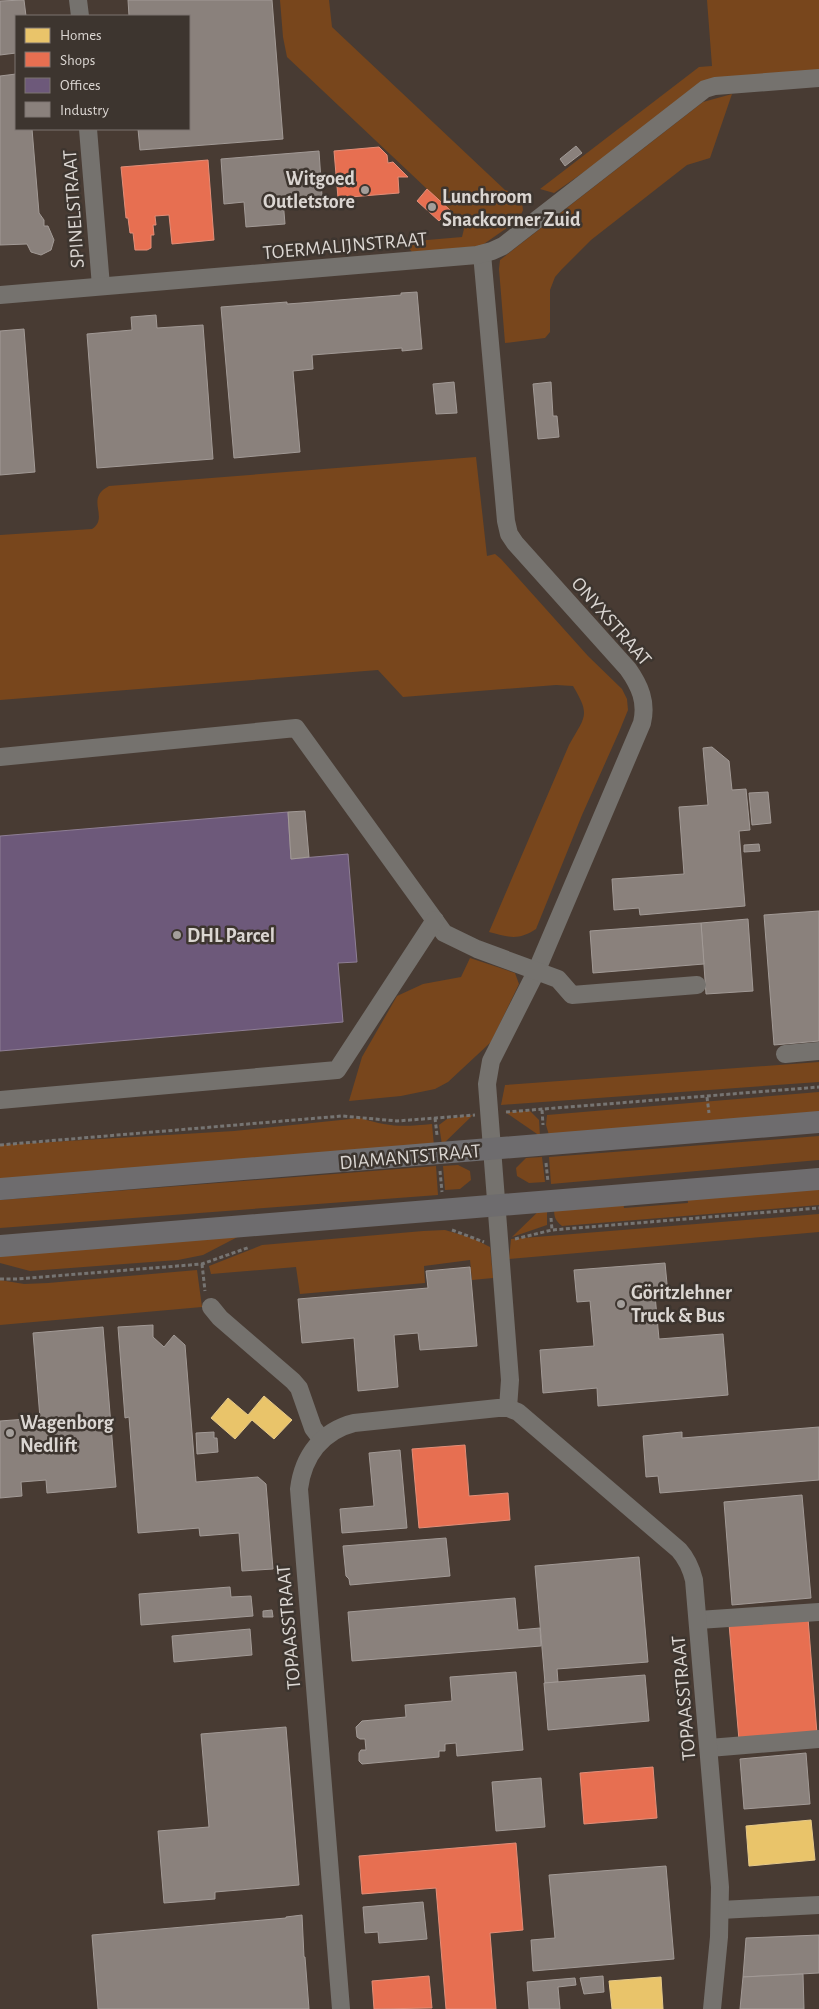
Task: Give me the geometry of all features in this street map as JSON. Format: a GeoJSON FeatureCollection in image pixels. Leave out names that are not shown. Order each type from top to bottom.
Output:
{"type":"FeatureCollection","features":[{"type":"Feature","properties":{"kind":"main road","name":"DIAMANTSTRAAT"},"geometry":{"type":"LineString","coordinates":[[0,1190],[819,1122]]}},
{"type":"Feature","properties":{"kind":"main road"},"geometry":{"type":"LineString","coordinates":[[0,1246],[819,1179]]}},
{"type":"Feature","properties":{"kind":"street"},"geometry":{"type":"LineString","coordinates":[[78,0],[80,15]]}},
{"type":"Feature","properties":{"kind":"street","name":"TOERMALIJNSTRAAT"},"geometry":{"type":"LineString","coordinates":[[0,294],[482,254],[502,246],[705,89],[715,86],[819,78]]}},
{"type":"Feature","properties":{"kind":"street","name":"SPINELSTRAAT"},"geometry":{"type":"LineString","coordinates":[[88,130],[101,286]]}},
{"type":"Feature","properties":{"kind":"street","name":"ONYXSTRAAT"},"geometry":{"type":"LineString","coordinates":[[482,254],[506,520],[510,534],[515,542],[628,669],[639,687],[644,705],[642,723],[536,972],[491,1061],[487,1084],[497,1205]]}},
{"type":"Feature","properties":{"kind":"street"},"geometry":{"type":"LineString","coordinates":[[0,757],[296,728],[444,933],[477,949],[558,979],[572,995],[697,985]]}},
{"type":"Feature","properties":{"kind":"street"},"geometry":{"type":"LineString","coordinates":[[0,1100],[337,1070],[435,920]]}},
{"type":"Feature","properties":{"kind":"street"},"geometry":{"type":"LineString","coordinates":[[785,1054],[819,1051]]}},
{"type":"Feature","properties":{"kind":"street"},"geometry":{"type":"LineString","coordinates":[[497,1205],[510,1380],[508,1408]]}},
{"type":"Feature","properties":{"kind":"street"},"geometry":{"type":"LineString","coordinates":[[211,1307],[220,1318],[294,1381],[299,1388],[310,1424],[322,1440]]}},
{"type":"Feature","properties":{"kind":"street","name":"TOPAASSTRAAT"},"geometry":{"type":"LineString","coordinates":[[341,2009],[298,1489],[300,1477],[310,1452],[340,1426],[508,1408],[518,1412],[687,1558],[694,1580],[720,1887],[720,1910],[712,2009]]}},
{"type":"Feature","properties":{"kind":"street"},"geometry":{"type":"LineString","coordinates":[[698,1620],[819,1612]]}},
{"type":"Feature","properties":{"kind":"street"},"geometry":{"type":"LineString","coordinates":[[709,1748],[819,1739]]}},
{"type":"Feature","properties":{"kind":"street"},"geometry":{"type":"LineString","coordinates":[[720,1910],[819,1905]]}},
{"type":"Feature","properties":{"kind":"path"},"geometry":{"type":"LineString","coordinates":[[0,1145],[342,1116],[397,1121],[819,1087]]}},
{"type":"Feature","properties":{"kind":"path"},"geometry":{"type":"LineString","coordinates":[[542,1110],[552,1230]]}},
{"type":"Feature","properties":{"kind":"path"},"geometry":{"type":"LineString","coordinates":[[500,1241],[552,1230],[819,1208]]}},
{"type":"Feature","properties":{"kind":"path"},"geometry":{"type":"LineString","coordinates":[[0,1279],[17,1280],[202,1264],[206,1297],[211,1307]]}},
{"type":"Feature","properties":{"kind":"shaded area"},"geometry":{"type":"Polygon","coordinates":[[[0,0],[819,0],[819,2009],[0,2009],[0,0]]]}},
{"type":"Feature","properties":{"kind":"shaded area"},"geometry":{"type":"Polygon","coordinates":[[[280,0],[329,0],[332,27],[505,190],[514,193],[522,203],[523,210],[520,217],[481,246],[412,252],[404,242],[462,237],[464,229],[461,221],[287,57],[283,37],[280,0]]]}},
{"type":"Feature","properties":{"kind":"shaded area"},"geometry":{"type":"Polygon","coordinates":[[[707,0],[819,0],[819,70],[718,78],[554,193],[540,189],[699,67],[712,66],[707,0]]]}},
{"type":"Feature","properties":{"kind":"shaded area"},"geometry":{"type":"Polygon","coordinates":[[[732,94],[710,158],[687,165],[591,240],[562,269],[555,277],[550,290],[550,332],[545,338],[505,343],[499,269],[500,260],[703,102],[732,94]]]}},
{"type":"Feature","properties":{"kind":"shaded area"},"geometry":{"type":"Polygon","coordinates":[[[476,457],[487,556],[495,554],[501,559],[588,656],[622,689],[627,699],[628,710],[619,732],[582,815],[536,929],[530,933],[513,937],[489,932],[569,745],[584,716],[582,704],[573,686],[556,685],[403,697],[378,670],[0,700],[0,535],[92,529],[99,519],[98,497],[109,486],[476,457]]]}},
{"type":"Feature","properties":{"kind":"shaded area"},"geometry":{"type":"Polygon","coordinates":[[[470,958],[515,973],[519,984],[491,1042],[448,1082],[435,1089],[401,1096],[349,1101],[362,1057],[397,996],[423,984],[461,977],[470,958]]]}},
{"type":"Feature","properties":{"kind":"shaded area"},"geometry":{"type":"Polygon","coordinates":[[[819,1062],[819,1082],[501,1105],[505,1085],[819,1062]]]}},
{"type":"Feature","properties":{"kind":"shaded area"},"geometry":{"type":"Polygon","coordinates":[[[819,1092],[819,1114],[549,1135],[546,1125],[547,1115],[819,1092]]]}},
{"type":"Feature","properties":{"kind":"shaded area"},"geometry":{"type":"Polygon","coordinates":[[[530,1111],[539,1120],[540,1136],[505,1112],[530,1111]]]}},
{"type":"Feature","properties":{"kind":"shaded area"},"geometry":{"type":"Polygon","coordinates":[[[473,1115],[442,1145],[439,1125],[447,1119],[473,1115]]]}},
{"type":"Feature","properties":{"kind":"shaded area"},"geometry":{"type":"Polygon","coordinates":[[[360,1118],[396,1126],[432,1124],[434,1146],[0,1179],[0,1145],[234,1131],[360,1118]]]}},
{"type":"Feature","properties":{"kind":"shaded area"},"geometry":{"type":"Polygon","coordinates":[[[819,1136],[819,1160],[551,1184],[549,1157],[819,1136]]]}},
{"type":"Feature","properties":{"kind":"shaded area"},"geometry":{"type":"Polygon","coordinates":[[[542,1157],[545,1182],[529,1183],[517,1176],[516,1168],[526,1158],[542,1157]]]}},
{"type":"Feature","properties":{"kind":"shaded area"},"geometry":{"type":"Polygon","coordinates":[[[458,1165],[470,1171],[471,1180],[460,1189],[445,1190],[443,1166],[458,1165]]]}},
{"type":"Feature","properties":{"kind":"shaded area"},"geometry":{"type":"Polygon","coordinates":[[[436,1166],[438,1195],[0,1228],[0,1200],[436,1166]]]}},
{"type":"Feature","properties":{"kind":"shaded area"},"geometry":{"type":"Polygon","coordinates":[[[819,1183],[819,1205],[562,1226],[557,1222],[554,1215],[554,1206],[623,1200],[624,1208],[688,1203],[687,1194],[819,1183]]]}},
{"type":"Feature","properties":{"kind":"shaded area"},"geometry":{"type":"Polygon","coordinates":[[[547,1203],[547,1225],[512,1237],[547,1203]]]}},
{"type":"Feature","properties":{"kind":"shaded area"},"geometry":{"type":"Polygon","coordinates":[[[819,1214],[819,1232],[509,1259],[511,1239],[819,1214]]]}},
{"type":"Feature","properties":{"kind":"shaded area"},"geometry":{"type":"Polygon","coordinates":[[[445,1230],[472,1238],[490,1247],[493,1278],[472,1280],[470,1260],[424,1266],[425,1283],[300,1294],[296,1267],[211,1274],[209,1266],[262,1245],[445,1230]]]}},
{"type":"Feature","properties":{"kind":"shaded area"},"geometry":{"type":"Polygon","coordinates":[[[249,1231],[203,1255],[178,1260],[30,1271],[0,1263],[0,1248],[249,1231]]]}},
{"type":"Feature","properties":{"kind":"shaded area"},"geometry":{"type":"Polygon","coordinates":[[[197,1270],[202,1307],[0,1325],[0,1280],[24,1284],[48,1283],[197,1270]]]}},
{"type":"Feature","properties":{"kind":"building: Homes"},"geometry":{"type":"Polygon","coordinates":[[[264,1396],[292,1420],[274,1439],[252,1420],[235,1439],[211,1418],[228,1398],[248,1415],[264,1396]]]}},
{"type":"Feature","properties":{"kind":"building: Homes"},"geometry":{"type":"Polygon","coordinates":[[[811,1820],[815,1860],[749,1866],[746,1826],[811,1820]]]}},
{"type":"Feature","properties":{"kind":"building: Homes"},"geometry":{"type":"Polygon","coordinates":[[[661,1977],[663,2009],[612,2009],[609,1981],[661,1977]]]}},
{"type":"Feature","properties":{"kind":"building: Shops"},"geometry":{"type":"Polygon","coordinates":[[[379,147],[387,155],[388,163],[393,162],[408,177],[398,177],[399,193],[338,198],[334,151],[379,147]]]}},
{"type":"Feature","properties":{"kind":"building: Shops"},"geometry":{"type":"Polygon","coordinates":[[[208,160],[214,240],[172,244],[169,215],[155,216],[156,225],[153,225],[154,235],[151,235],[151,248],[135,250],[133,233],[130,233],[128,218],[126,218],[121,167],[208,160]]]}},
{"type":"Feature","properties":{"kind":"building: Shops"},"geometry":{"type":"Polygon","coordinates":[[[427,189],[450,210],[439,221],[417,201],[427,189]]]}},
{"type":"Feature","properties":{"kind":"building: Shops"},"geometry":{"type":"Polygon","coordinates":[[[465,1445],[469,1496],[508,1493],[510,1520],[419,1528],[412,1449],[465,1445]]]}},
{"type":"Feature","properties":{"kind":"building: Shops"},"geometry":{"type":"Polygon","coordinates":[[[808,1618],[817,1734],[739,1740],[729,1624],[808,1618]]]}},
{"type":"Feature","properties":{"kind":"building: Shops"},"geometry":{"type":"Polygon","coordinates":[[[653,1767],[657,1818],[584,1824],[580,1773],[653,1767]]]}},
{"type":"Feature","properties":{"kind":"building: Shops"},"geometry":{"type":"Polygon","coordinates":[[[516,1843],[523,1930],[490,1933],[496,2009],[446,2009],[436,1888],[362,1894],[359,1856],[516,1843]]]}},
{"type":"Feature","properties":{"kind":"building: Shops"},"geometry":{"type":"Polygon","coordinates":[[[429,1976],[432,2008],[374,2009],[372,1981],[429,1976]]]}},
{"type":"Feature","properties":{"kind":"building: Offices","name":"DHL Parcel"},"geometry":{"type":"Polygon","coordinates":[[[288,812],[291,859],[348,854],[357,962],[338,963],[343,1022],[0,1051],[0,836],[288,812]]]}},
{"type":"Feature","properties":{"kind":"building: Industry"},"geometry":{"type":"Polygon","coordinates":[[[24,0],[26,15],[15,15],[15,53],[0,55],[0,1],[24,0]]]}},
{"type":"Feature","properties":{"kind":"building: Industry"},"geometry":{"type":"Polygon","coordinates":[[[128,0],[272,0],[283,139],[140,150],[138,130],[190,130],[190,15],[129,15],[128,0]]]}},
{"type":"Feature","properties":{"kind":"building: Industry"},"geometry":{"type":"Polygon","coordinates":[[[15,74],[15,130],[32,130],[39,213],[44,220],[44,226],[48,226],[54,240],[51,250],[41,255],[31,252],[27,244],[0,245],[0,76],[15,74]]]}},
{"type":"Feature","properties":{"kind":"building: Industry"},"geometry":{"type":"Polygon","coordinates":[[[576,146],[582,153],[565,166],[560,159],[576,146]]]}},
{"type":"Feature","properties":{"kind":"building: Industry"},"geometry":{"type":"Polygon","coordinates":[[[319,151],[322,196],[283,200],[285,224],[246,227],[244,202],[224,204],[221,159],[319,151]]]}},
{"type":"Feature","properties":{"kind":"building: Industry"},"geometry":{"type":"Polygon","coordinates":[[[417,292],[422,349],[402,351],[402,348],[312,355],[313,369],[293,371],[300,452],[234,458],[221,307],[287,302],[287,304],[301,303],[417,292]]]}},
{"type":"Feature","properties":{"kind":"building: Industry"},"geometry":{"type":"Polygon","coordinates":[[[156,315],[157,328],[203,325],[213,459],[97,468],[87,334],[132,330],[131,317],[156,315]]]}},
{"type":"Feature","properties":{"kind":"building: Industry"},"geometry":{"type":"Polygon","coordinates":[[[24,329],[35,472],[0,475],[0,331],[24,329]]]}},
{"type":"Feature","properties":{"kind":"building: Industry"},"geometry":{"type":"Polygon","coordinates":[[[454,382],[457,413],[436,414],[433,384],[454,382]]]}},
{"type":"Feature","properties":{"kind":"building: Industry"},"geometry":{"type":"Polygon","coordinates":[[[551,382],[553,416],[557,416],[559,437],[538,439],[533,384],[551,382]]]}},
{"type":"Feature","properties":{"kind":"building: Industry"},"geometry":{"type":"Polygon","coordinates":[[[712,747],[729,761],[732,790],[746,789],[750,830],[739,831],[745,906],[640,915],[639,908],[614,910],[612,879],[684,874],[679,807],[708,805],[703,748],[712,747]]]}},
{"type":"Feature","properties":{"kind":"building: Industry"},"geometry":{"type":"Polygon","coordinates":[[[768,792],[771,823],[752,825],[749,793],[768,792]]]}},
{"type":"Feature","properties":{"kind":"building: Industry"},"geometry":{"type":"Polygon","coordinates":[[[305,811],[309,857],[291,859],[288,812],[305,811]]]}},
{"type":"Feature","properties":{"kind":"building: Industry"},"geometry":{"type":"Polygon","coordinates":[[[759,844],[760,851],[744,852],[744,845],[759,844]]]}},
{"type":"Feature","properties":{"kind":"building: Industry"},"geometry":{"type":"Polygon","coordinates":[[[819,911],[819,1041],[774,1045],[764,915],[819,911]]]}},
{"type":"Feature","properties":{"kind":"building: Industry"},"geometry":{"type":"Polygon","coordinates":[[[748,919],[753,991],[706,994],[701,923],[748,919]]]}},
{"type":"Feature","properties":{"kind":"building: Industry"},"geometry":{"type":"Polygon","coordinates":[[[701,923],[704,964],[593,973],[590,931],[701,923]]]}},
{"type":"Feature","properties":{"kind":"building: Industry"},"geometry":{"type":"Polygon","coordinates":[[[665,1263],[668,1294],[655,1295],[659,1339],[723,1334],[728,1395],[598,1406],[597,1388],[543,1393],[540,1350],[594,1346],[590,1301],[577,1302],[574,1270],[665,1263]]]}},
{"type":"Feature","properties":{"kind":"building: Industry"},"geometry":{"type":"Polygon","coordinates":[[[470,1267],[477,1346],[420,1350],[418,1333],[394,1335],[398,1387],[358,1391],[354,1338],[302,1343],[298,1299],[428,1288],[426,1271],[470,1267]]]}},
{"type":"Feature","properties":{"kind":"building: Industry"},"geometry":{"type":"Polygon","coordinates":[[[153,1325],[153,1337],[164,1347],[174,1335],[185,1345],[196,1482],[258,1477],[266,1484],[273,1569],[242,1571],[239,1533],[200,1536],[199,1528],[138,1533],[129,1417],[125,1418],[118,1327],[153,1325]]]}},
{"type":"Feature","properties":{"kind":"building: Industry"},"geometry":{"type":"Polygon","coordinates":[[[103,1327],[116,1487],[47,1493],[46,1480],[21,1482],[22,1496],[0,1498],[0,1421],[40,1418],[33,1333],[103,1327]]]}},
{"type":"Feature","properties":{"kind":"building: Industry"},"geometry":{"type":"Polygon","coordinates":[[[819,1427],[819,1480],[660,1493],[658,1476],[646,1477],[643,1436],[682,1432],[682,1438],[819,1427]]]}},
{"type":"Feature","properties":{"kind":"building: Industry"},"geometry":{"type":"Polygon","coordinates":[[[214,1432],[214,1438],[217,1438],[218,1452],[197,1454],[196,1433],[214,1432]]]}},
{"type":"Feature","properties":{"kind":"building: Industry"},"geometry":{"type":"Polygon","coordinates":[[[400,1450],[407,1528],[342,1533],[340,1509],[374,1506],[369,1453],[400,1450]]]}},
{"type":"Feature","properties":{"kind":"building: Industry"},"geometry":{"type":"Polygon","coordinates":[[[802,1495],[811,1598],[732,1605],[724,1502],[802,1495]]]}},
{"type":"Feature","properties":{"kind":"building: Industry"},"geometry":{"type":"Polygon","coordinates":[[[446,1538],[450,1576],[350,1585],[349,1579],[346,1576],[343,1546],[446,1538]]]}},
{"type":"Feature","properties":{"kind":"building: Industry"},"geometry":{"type":"Polygon","coordinates":[[[639,1557],[648,1662],[557,1669],[558,1682],[545,1683],[535,1566],[639,1557]]]}},
{"type":"Feature","properties":{"kind":"building: Industry"},"geometry":{"type":"Polygon","coordinates":[[[230,1587],[231,1597],[251,1596],[253,1616],[141,1625],[139,1594],[230,1587]]]}},
{"type":"Feature","properties":{"kind":"building: Industry"},"geometry":{"type":"Polygon","coordinates":[[[515,1598],[518,1630],[540,1628],[541,1646],[352,1661],[348,1612],[515,1598]]]}},
{"type":"Feature","properties":{"kind":"building: Industry"},"geometry":{"type":"Polygon","coordinates":[[[272,1610],[273,1617],[263,1617],[263,1611],[272,1610]]]}},
{"type":"Feature","properties":{"kind":"building: Industry"},"geometry":{"type":"Polygon","coordinates":[[[250,1629],[252,1655],[174,1662],[172,1636],[250,1629]]]}},
{"type":"Feature","properties":{"kind":"building: Industry"},"geometry":{"type":"Polygon","coordinates":[[[516,1672],[523,1750],[457,1756],[456,1743],[445,1744],[445,1751],[439,1751],[439,1757],[362,1764],[359,1761],[359,1753],[361,1750],[366,1750],[365,1739],[357,1737],[356,1727],[362,1721],[406,1717],[405,1705],[452,1701],[450,1677],[516,1672]]]}},
{"type":"Feature","properties":{"kind":"building: Industry"},"geometry":{"type":"Polygon","coordinates":[[[645,1675],[649,1721],[548,1730],[544,1683],[645,1675]]]}},
{"type":"Feature","properties":{"kind":"building: Industry"},"geometry":{"type":"Polygon","coordinates":[[[286,1727],[299,1885],[215,1892],[215,1899],[164,1903],[158,1831],[209,1827],[201,1734],[286,1727]]]}},
{"type":"Feature","properties":{"kind":"building: Industry"},"geometry":{"type":"Polygon","coordinates":[[[806,1753],[810,1804],[744,1809],[740,1759],[806,1753]]]}},
{"type":"Feature","properties":{"kind":"building: Industry"},"geometry":{"type":"Polygon","coordinates":[[[541,1778],[545,1827],[496,1831],[492,1782],[541,1778]]]}},
{"type":"Feature","properties":{"kind":"building: Industry"},"geometry":{"type":"Polygon","coordinates":[[[666,1866],[674,1959],[533,1971],[531,1940],[555,1938],[549,1875],[666,1866]]]}},
{"type":"Feature","properties":{"kind":"building: Industry"},"geometry":{"type":"Polygon","coordinates":[[[423,1902],[427,1939],[379,1943],[378,1932],[365,1933],[363,1907],[423,1902]]]}},
{"type":"Feature","properties":{"kind":"building: Industry"},"geometry":{"type":"Polygon","coordinates":[[[302,1915],[309,2009],[98,2009],[92,1935],[302,1915]]]}},
{"type":"Feature","properties":{"kind":"building: Industry"},"geometry":{"type":"Polygon","coordinates":[[[819,1935],[819,1973],[743,1977],[746,1938],[819,1935]]]}},
{"type":"Feature","properties":{"kind":"building: Industry"},"geometry":{"type":"Polygon","coordinates":[[[803,1974],[804,2009],[740,2009],[743,1977],[803,1974]]]}},
{"type":"Feature","properties":{"kind":"building: Industry"},"geometry":{"type":"Polygon","coordinates":[[[603,1976],[604,1992],[584,1994],[580,1978],[603,1976]]]}},
{"type":"Feature","properties":{"kind":"building: Industry"},"geometry":{"type":"Polygon","coordinates":[[[575,1978],[576,1985],[558,1987],[560,2009],[529,2009],[527,1982],[575,1978]]]}},
{"type":"Feature","properties":{"kind":"place","name":"Witgoed Outletstore"},"geometry":{"type":"Point","coordinates":[365,190]}},
{"type":"Feature","properties":{"kind":"place","name":"Lunchroom Snackcorner Zuid"},"geometry":{"type":"Point","coordinates":[432,207]}},
{"type":"Feature","properties":{"kind":"place","name":"DHL Parcel"},"geometry":{"type":"Point","coordinates":[177,935]}},
{"type":"Feature","properties":{"kind":"place","name":"Göritzlehner Truck & Bus"},"geometry":{"type":"Point","coordinates":[621,1304]}},
{"type":"Feature","properties":{"kind":"place","name":"Wagenborg Nedlift"},"geometry":{"type":"Point","coordinates":[10,1433]}}]}
